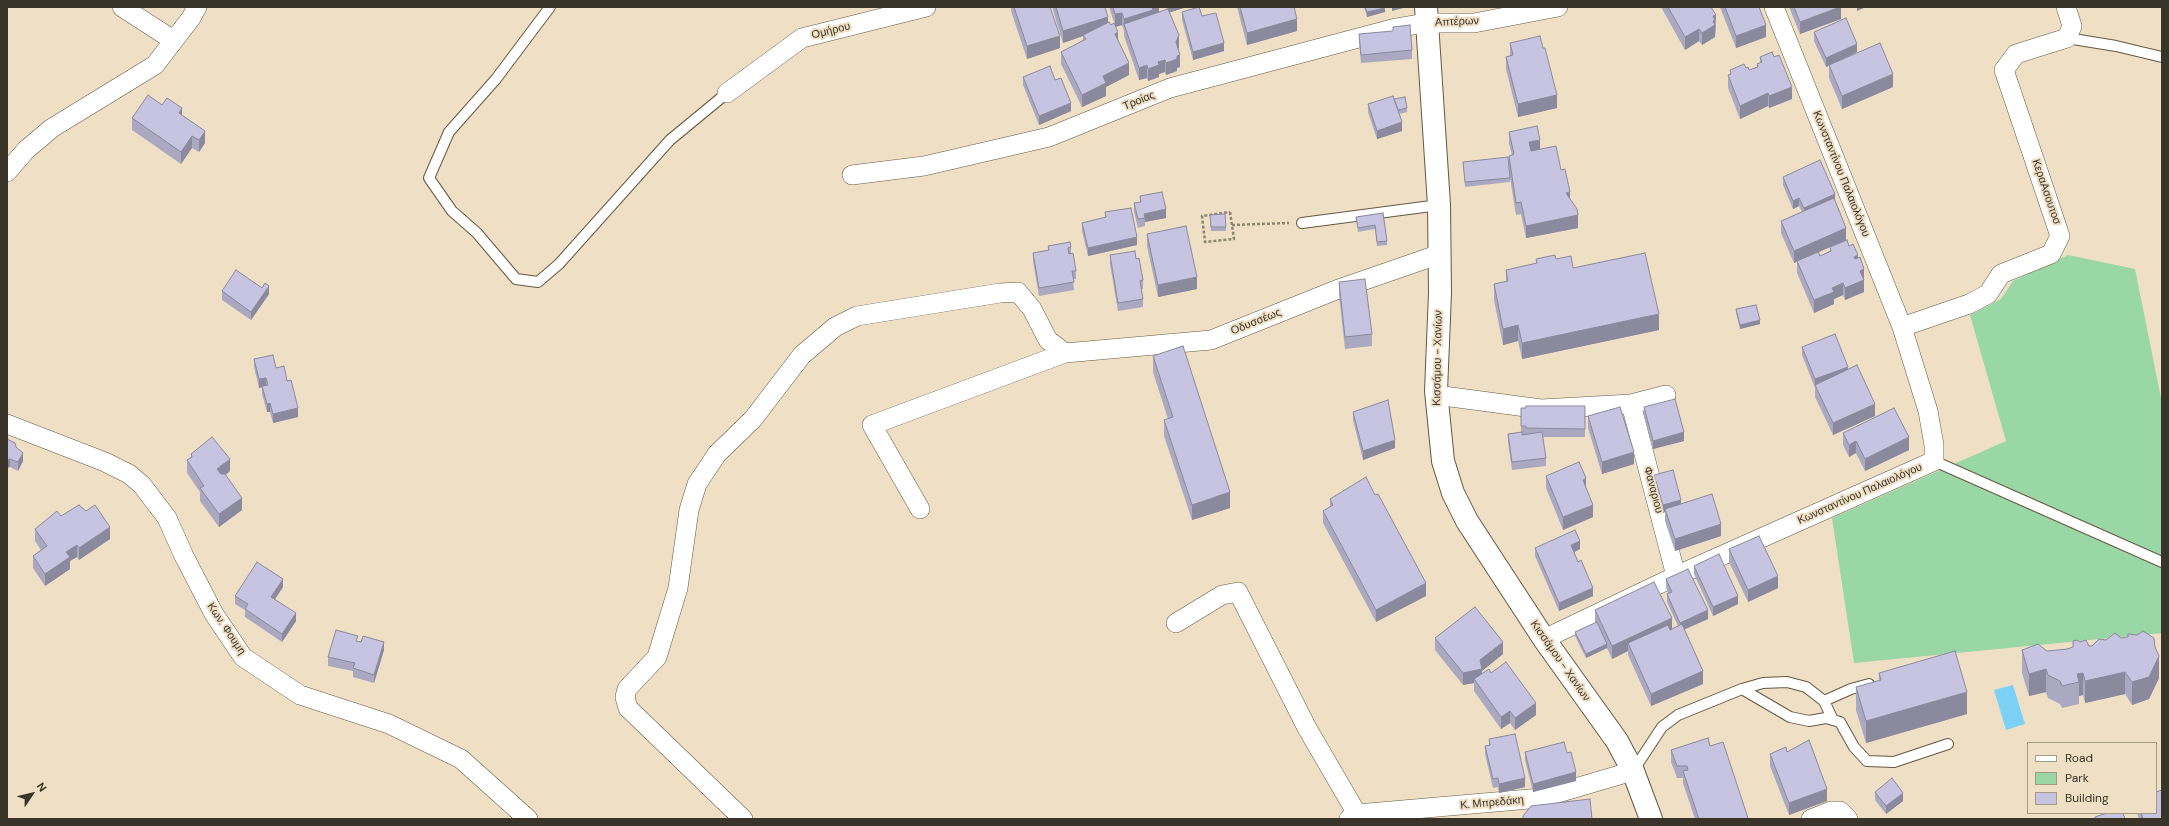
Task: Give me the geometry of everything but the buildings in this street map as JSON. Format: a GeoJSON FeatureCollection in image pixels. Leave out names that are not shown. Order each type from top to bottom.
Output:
{"type":"FeatureCollection","features":[{"type":"Feature","properties":{"kind":"main road","name":"Κισσάμου - Χανίων"},"geometry":{"type":"LineString","coordinates":[[1426,15],[1439,205],[1440,254],[1436,395],[1443,460],[1452,493],[1467,521],[1544,639],[1617,741],[1634,771],[1651,819]]}},
{"type":"Feature","properties":{"kind":"street"},"geometry":{"type":"LineString","coordinates":[[122,7],[174,40]]}},
{"type":"Feature","properties":{"kind":"street"},"geometry":{"type":"LineString","coordinates":[[7,172],[26,150],[52,128],[155,65],[191,18],[197,7]]}},
{"type":"Feature","properties":{"kind":"street","name":"Ομήρου"},"geometry":{"type":"LineString","coordinates":[[727,93],[802,38],[926,7]]}},
{"type":"Feature","properties":{"kind":"street","name":"Απτέρων"},"geometry":{"type":"LineString","coordinates":[[1426,15],[1474,23],[1558,7]]}},
{"type":"Feature","properties":{"kind":"street","name":"Κωνσταντίνου Παλαιολόγου"},"geometry":{"type":"LineString","coordinates":[[1544,639],[1676,576],[1934,461],[1934,445],[1928,411],[1902,327],[1774,7]]}},
{"type":"Feature","properties":{"kind":"street"},"geometry":{"type":"LineString","coordinates":[[2066,7],[2072,26],[2067,38]]}},
{"type":"Feature","properties":{"kind":"street","name":"Τροίας"},"geometry":{"type":"LineString","coordinates":[[852,175],[924,166],[1049,137],[1170,88],[1396,28],[1426,15]]}},
{"type":"Feature","properties":{"kind":"street","name":"ΚεραΑσουτοσ"},"geometry":{"type":"LineString","coordinates":[[1902,327],[1969,304],[1988,294],[2001,274],[2051,254],[2060,236],[2004,70],[2016,54],[2067,38]]}},
{"type":"Feature","properties":{"kind":"street","name":"Οδυσσέως"},"geometry":{"type":"LineString","coordinates":[[920,509],[872,425],[1065,353],[1211,340],[1336,290],[1440,254]]}},
{"type":"Feature","properties":{"kind":"street"},"geometry":{"type":"LineString","coordinates":[[743,819],[628,708],[624,697],[628,689],[657,657],[678,588],[689,510],[698,484],[717,454],[753,419],[802,355],[835,327],[857,316],[1000,293],[1018,292],[1032,309],[1048,340],[1065,353]]}},
{"type":"Feature","properties":{"kind":"street"},"geometry":{"type":"LineString","coordinates":[[1436,395],[1541,408],[1631,404],[1666,395]]}},
{"type":"Feature","properties":{"kind":"street","name":"Φαναριου"},"geometry":{"type":"LineString","coordinates":[[1631,404],[1676,576]]}},
{"type":"Feature","properties":{"kind":"street","name":"Κων. Φουμη"},"geometry":{"type":"LineString","coordinates":[[7,424],[105,462],[129,474],[142,485],[168,518],[184,556],[214,614],[243,657],[300,695],[388,724],[461,759],[528,819]]}},
{"type":"Feature","properties":{"kind":"street"},"geometry":{"type":"LineString","coordinates":[[1176,623],[1222,595],[1238,592],[1353,817]]}},
{"type":"Feature","properties":{"kind":"street","name":"Κ. Μπρεδάκη"},"geometry":{"type":"LineString","coordinates":[[1353,817],[1541,798],[1634,771]]}},
{"type":"Feature","properties":{"kind":"street"},"geometry":{"type":"LineString","coordinates":[[1811,819],[1835,811],[1840,811],[1848,819]]}},
{"type":"Feature","properties":{"kind":"lane"},"geometry":{"type":"LineString","coordinates":[[550,7],[496,79],[449,132],[428,178],[452,211],[477,233],[516,279],[538,282],[559,264],[670,140],[727,93]]}},
{"type":"Feature","properties":{"kind":"lane"},"geometry":{"type":"LineString","coordinates":[[2067,38],[2116,46],[2162,57]]}},
{"type":"Feature","properties":{"kind":"lane"},"geometry":{"type":"LineString","coordinates":[[1302,223],[1439,205]]}},
{"type":"Feature","properties":{"kind":"lane"},"geometry":{"type":"LineString","coordinates":[[1934,461],[2162,562]]}},
{"type":"Feature","properties":{"kind":"lane"},"geometry":{"type":"LineString","coordinates":[[1824,701],[1851,689],[1881,680]]}},
{"type":"Feature","properties":{"kind":"lane"},"geometry":{"type":"LineString","coordinates":[[1634,771],[1662,727],[1678,715],[1742,689],[1763,683],[1787,682],[1806,687],[1824,701],[1833,720]]}},
{"type":"Feature","properties":{"kind":"lane"},"geometry":{"type":"LineString","coordinates":[[1742,689],[1790,717],[1809,721],[1826,718],[1840,722],[1854,747],[1867,761],[1894,762],[1948,744]]}},
{"type":"Feature","properties":{"kind":"path"},"geometry":{"type":"LineString","coordinates":[[1230,212],[1232,225],[1234,239],[1205,242],[1202,216],[1230,212]]}},
{"type":"Feature","properties":{"kind":"path"},"geometry":{"type":"LineString","coordinates":[[1232,225],[1302,223]]}},
{"type":"Feature","properties":{"kind":"green space"},"geometry":{"type":"Polygon","coordinates":[[[2068,255],[2135,269],[2162,403],[2162,633],[1854,663],[1832,518],[2006,441],[1970,315],[2001,299],[2013,281],[2068,255]]]}},
{"type":"Feature","properties":{"kind":"water"},"geometry":{"type":"Polygon","coordinates":[[[2013,685],[2025,724],[2006,730],[1994,690],[2013,685]]]}}]}
